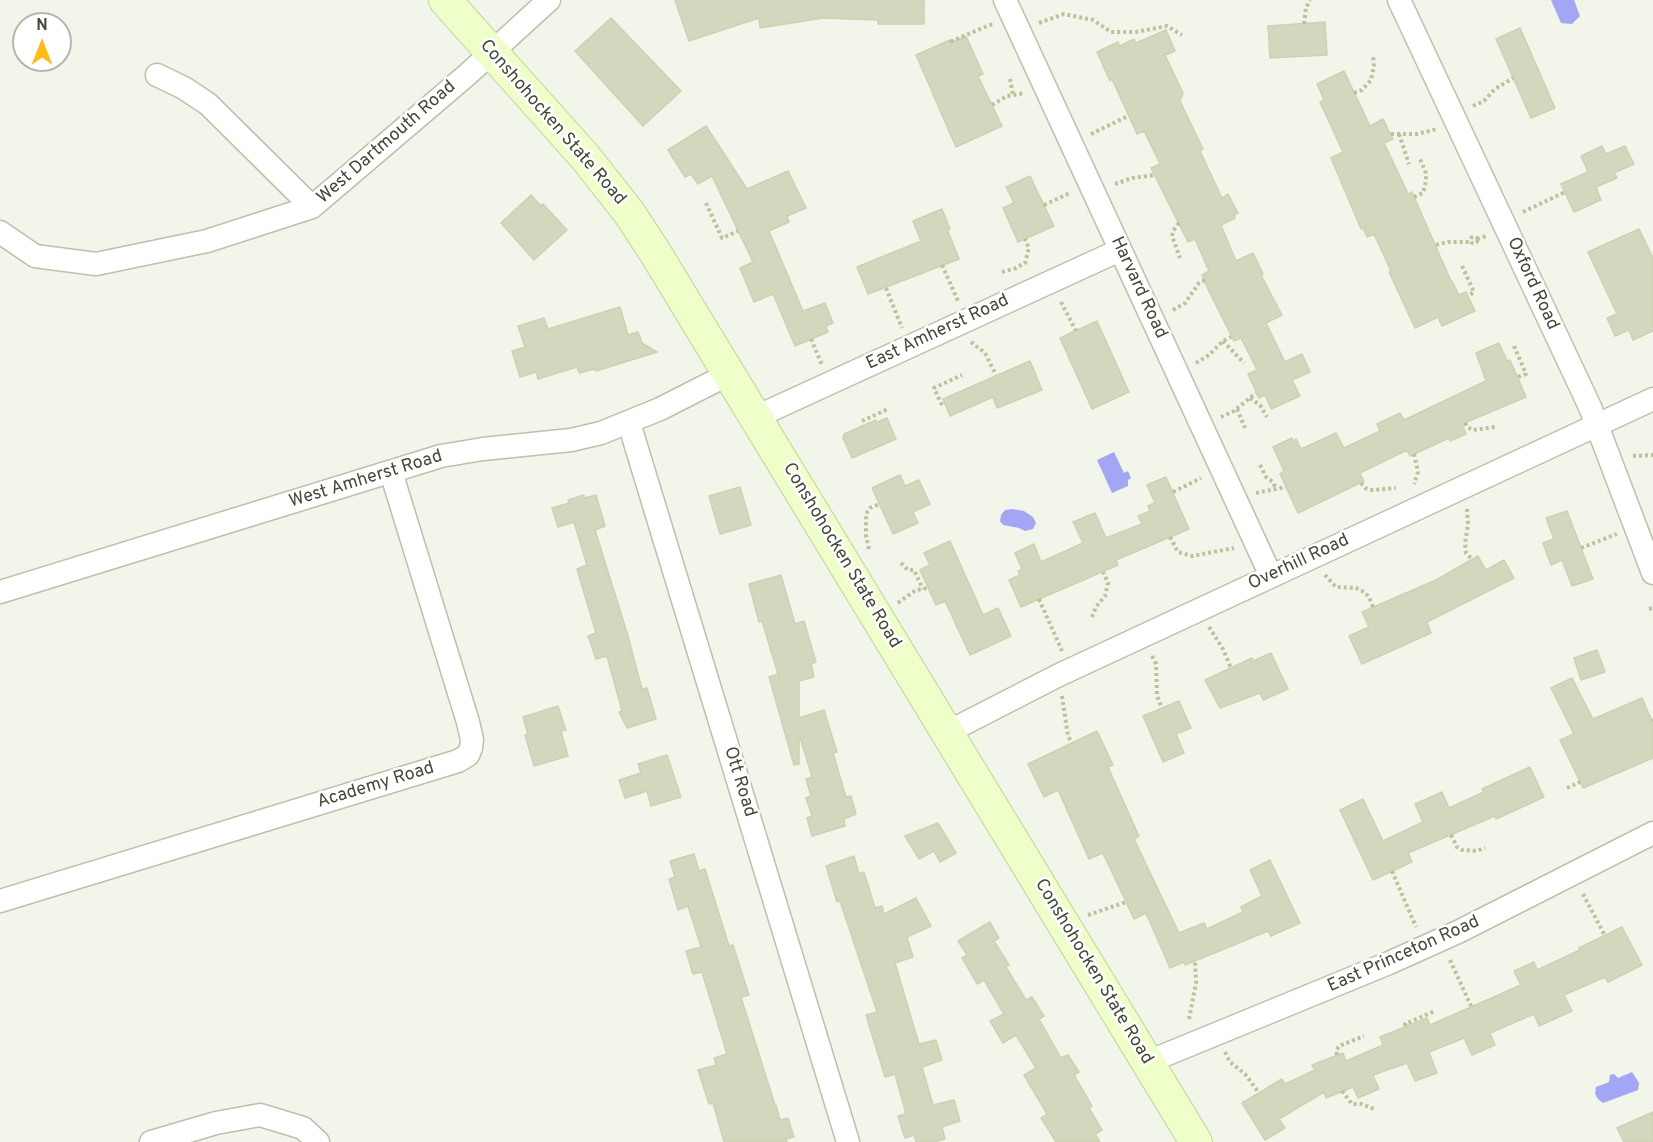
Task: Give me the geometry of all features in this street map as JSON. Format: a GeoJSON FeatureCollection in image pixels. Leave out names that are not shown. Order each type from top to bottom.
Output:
{"type":"FeatureCollection","features":[{"type":"Feature","properties":{"kind":"main road","name":"Conshohocken State Road"},"geometry":{"type":"LineString","coordinates":[[445,0],[586,158],[630,214],[756,417],[1196,1142]]}},
{"type":"Feature","properties":{"kind":"street","name":"West Dartmouth Road"},"geometry":{"type":"LineString","coordinates":[[0,232],[35,256],[96,264],[207,241],[312,207],[549,0]]}},
{"type":"Feature","properties":{"kind":"street","name":"Harvard Road"},"geometry":{"type":"LineString","coordinates":[[1005,0],[1271,576]]}},
{"type":"Feature","properties":{"kind":"street","name":"Oxford Road"},"geometry":{"type":"LineString","coordinates":[[1399,0],[1597,425],[1653,573]]}},
{"type":"Feature","properties":{"kind":"street"},"geometry":{"type":"LineString","coordinates":[[157,75],[184,88],[208,104],[312,207]]}},
{"type":"Feature","properties":{"kind":"street","name":"East Amherst Road"},"geometry":{"type":"LineString","coordinates":[[756,417],[1120,250]]}},
{"type":"Feature","properties":{"kind":"street","name":"West Amherst Road"},"geometry":{"type":"LineString","coordinates":[[0,592],[452,454],[571,440],[629,423],[729,374]]}},
{"type":"Feature","properties":{"kind":"street","name":"Overhill Road"},"geometry":{"type":"LineString","coordinates":[[948,732],[1061,665],[1141,636],[1653,399]]}},
{"type":"Feature","properties":{"kind":"street","name":"Ott Road"},"geometry":{"type":"LineString","coordinates":[[629,423],[848,1142]]}},
{"type":"Feature","properties":{"kind":"street","name":"Academy Road"},"geometry":{"type":"LineString","coordinates":[[0,901],[458,761],[468,755],[472,740],[468,722],[391,472]]}},
{"type":"Feature","properties":{"kind":"street","name":"East Princeton Road"},"geometry":{"type":"LineString","coordinates":[[1148,1062],[1433,944],[1653,833]]}},
{"type":"Feature","properties":{"kind":"street"},"geometry":{"type":"LineString","coordinates":[[151,1142],[216,1123],[260,1115],[303,1128],[318,1142]]}},
{"type":"Feature","properties":{"kind":"path"},"geometry":{"type":"LineString","coordinates":[[1304,24],[1306,8],[1310,0]]}},
{"type":"Feature","properties":{"kind":"path"},"geometry":{"type":"LineString","coordinates":[[1042,22],[1064,14],[1093,20],[1111,32],[1136,32],[1167,26],[1182,35]]}},
{"type":"Feature","properties":{"kind":"path"},"geometry":{"type":"LineString","coordinates":[[953,42],[996,22]]}},
{"type":"Feature","properties":{"kind":"path"},"geometry":{"type":"LineString","coordinates":[[1354,93],[1362,90],[1371,80],[1374,66],[1373,56]]}},
{"type":"Feature","properties":{"kind":"path"},"geometry":{"type":"LineString","coordinates":[[1390,134],[1428,133],[1484,101],[1495,89],[1513,78]]}},
{"type":"Feature","properties":{"kind":"path"},"geometry":{"type":"LineString","coordinates":[[1010,79],[1014,95]]}},
{"type":"Feature","properties":{"kind":"path"},"geometry":{"type":"LineString","coordinates":[[992,105],[999,99],[1046,89]]}},
{"type":"Feature","properties":{"kind":"path"},"geometry":{"type":"LineString","coordinates":[[1095,132],[1128,116]]}},
{"type":"Feature","properties":{"kind":"path"},"geometry":{"type":"LineString","coordinates":[[1400,134],[1409,164]]}},
{"type":"Feature","properties":{"kind":"path"},"geometry":{"type":"LineString","coordinates":[[1414,197],[1423,193],[1426,181],[1426,172],[1420,159]]}},
{"type":"Feature","properties":{"kind":"path"},"geometry":{"type":"LineString","coordinates":[[1113,185],[1132,178],[1155,175]]}},
{"type":"Feature","properties":{"kind":"path"},"geometry":{"type":"LineString","coordinates":[[1503,222],[1565,192]]}},
{"type":"Feature","properties":{"kind":"path"},"geometry":{"type":"LineString","coordinates":[[1044,205],[1061,197]]}},
{"type":"Feature","properties":{"kind":"path"},"geometry":{"type":"LineString","coordinates":[[706,203],[722,238],[738,231]]}},
{"type":"Feature","properties":{"kind":"path"},"geometry":{"type":"LineString","coordinates":[[1179,223],[1172,236],[1180,258]]}},
{"type":"Feature","properties":{"kind":"path"},"geometry":{"type":"LineString","coordinates":[[1002,272],[1025,263],[1029,248],[1025,239]]}},
{"type":"Feature","properties":{"kind":"path"},"geometry":{"type":"LineString","coordinates":[[1436,245],[1448,242],[1470,242]]}},
{"type":"Feature","properties":{"kind":"path"},"geometry":{"type":"LineString","coordinates":[[942,265],[960,305]]}},
{"type":"Feature","properties":{"kind":"path"},"geometry":{"type":"LineString","coordinates":[[1462,266],[1474,292],[1468,296]]}},
{"type":"Feature","properties":{"kind":"path"},"geometry":{"type":"LineString","coordinates":[[1175,309],[1185,303],[1199,283],[1204,280]]}},
{"type":"Feature","properties":{"kind":"path"},"geometry":{"type":"LineString","coordinates":[[886,288],[904,331]]}},
{"type":"Feature","properties":{"kind":"path"},"geometry":{"type":"LineString","coordinates":[[1059,296],[1076,331]]}},
{"type":"Feature","properties":{"kind":"path"},"geometry":{"type":"LineString","coordinates":[[1199,361],[1223,341],[1232,337]]}},
{"type":"Feature","properties":{"kind":"path"},"geometry":{"type":"LineString","coordinates":[[969,338],[972,344],[985,353],[996,375]]}},
{"type":"Feature","properties":{"kind":"path"},"geometry":{"type":"LineString","coordinates":[[811,339],[824,368]]}},
{"type":"Feature","properties":{"kind":"path"},"geometry":{"type":"LineString","coordinates":[[1223,341],[1244,363]]}},
{"type":"Feature","properties":{"kind":"path"},"geometry":{"type":"LineString","coordinates":[[1515,346],[1526,374],[1518,377]]}},
{"type":"Feature","properties":{"kind":"path"},"geometry":{"type":"LineString","coordinates":[[942,405],[934,388],[962,375]]}},
{"type":"Feature","properties":{"kind":"path"},"geometry":{"type":"LineString","coordinates":[[1201,426],[1237,410],[1256,393]]}},
{"type":"Feature","properties":{"kind":"path"},"geometry":{"type":"LineString","coordinates":[[1250,398],[1260,405],[1267,417]]}},
{"type":"Feature","properties":{"kind":"path"},"geometry":{"type":"LineString","coordinates":[[862,421],[888,410]]}},
{"type":"Feature","properties":{"kind":"path"},"geometry":{"type":"LineString","coordinates":[[1237,410],[1245,428]]}},
{"type":"Feature","properties":{"kind":"path"},"geometry":{"type":"LineString","coordinates":[[1464,423],[1473,430],[1495,427]]}},
{"type":"Feature","properties":{"kind":"path"},"geometry":{"type":"LineString","coordinates":[[1411,488],[1416,482],[1418,472],[1414,454]]}},
{"type":"Feature","properties":{"kind":"path"},"geometry":{"type":"LineString","coordinates":[[1627,455],[1653,454]]}},
{"type":"Feature","properties":{"kind":"path"},"geometry":{"type":"LineString","coordinates":[[1260,465],[1266,477],[1273,482],[1275,489]]}},
{"type":"Feature","properties":{"kind":"path"},"geometry":{"type":"LineString","coordinates":[[1173,492],[1207,475]]}},
{"type":"Feature","properties":{"kind":"path"},"geometry":{"type":"LineString","coordinates":[[1361,483],[1365,488],[1372,490],[1396,488]]}},
{"type":"Feature","properties":{"kind":"path"},"geometry":{"type":"LineString","coordinates":[[1236,502],[1257,492],[1286,487]]}},
{"type":"Feature","properties":{"kind":"path"},"geometry":{"type":"LineString","coordinates":[[869,553],[866,514],[870,508],[880,504]]}},
{"type":"Feature","properties":{"kind":"path"},"geometry":{"type":"LineString","coordinates":[[1467,508],[1468,525],[1464,543],[1466,553],[1472,560]]}},
{"type":"Feature","properties":{"kind":"path"},"geometry":{"type":"LineString","coordinates":[[1581,548],[1620,532]]}},
{"type":"Feature","properties":{"kind":"path"},"geometry":{"type":"LineString","coordinates":[[1170,537],[1178,552],[1192,556],[1228,550],[1240,545]]}},
{"type":"Feature","properties":{"kind":"path"},"geometry":{"type":"LineString","coordinates":[[1315,556],[1323,573],[1336,587],[1356,588],[1364,592],[1373,607]]}},
{"type":"Feature","properties":{"kind":"path"},"geometry":{"type":"LineString","coordinates":[[895,605],[916,590],[926,589],[914,570],[909,570],[901,562]]}},
{"type":"Feature","properties":{"kind":"path"},"geometry":{"type":"LineString","coordinates":[[1092,617],[1096,607],[1105,596],[1108,583],[1103,572]]}},
{"type":"Feature","properties":{"kind":"path"},"geometry":{"type":"LineString","coordinates":[[1039,600],[1061,665],[1068,736],[1072,743]]}},
{"type":"Feature","properties":{"kind":"path"},"geometry":{"type":"LineString","coordinates":[[1207,606],[1208,623],[1231,668]]}},
{"type":"Feature","properties":{"kind":"path"},"geometry":{"type":"LineString","coordinates":[[1141,636],[1156,664],[1157,696],[1162,708]]}},
{"type":"Feature","properties":{"kind":"path"},"geometry":{"type":"LineString","coordinates":[[1567,788],[1580,782]]}},
{"type":"Feature","properties":{"kind":"path"},"geometry":{"type":"LineString","coordinates":[[1451,835],[1457,847],[1462,850],[1476,851],[1485,848]]}},
{"type":"Feature","properties":{"kind":"path"},"geometry":{"type":"LineString","coordinates":[[1392,871],[1471,1006]]}},
{"type":"Feature","properties":{"kind":"path"},"geometry":{"type":"LineString","coordinates":[[1573,874],[1605,936]]}},
{"type":"Feature","properties":{"kind":"path"},"geometry":{"type":"LineString","coordinates":[[1084,916],[1126,902]]}},
{"type":"Feature","properties":{"kind":"path"},"geometry":{"type":"LineString","coordinates":[[1189,1019],[1196,983],[1195,961]]}},
{"type":"Feature","properties":{"kind":"path"},"geometry":{"type":"LineString","coordinates":[[1406,1026],[1405,1024],[1435,1011]]}},
{"type":"Feature","properties":{"kind":"path"},"geometry":{"type":"LineString","coordinates":[[1218,1033],[1230,1062],[1245,1074],[1259,1093]]}},
{"type":"Feature","properties":{"kind":"path"},"geometry":{"type":"LineString","coordinates":[[1337,1055],[1339,1046],[1364,1036]]}},
{"type":"Feature","properties":{"kind":"path"},"geometry":{"type":"LineString","coordinates":[[1342,1091],[1352,1104],[1362,1104],[1374,1109]]}},
{"type":"Feature","properties":{"kind":"water"},"geometry":{"type":"Polygon","coordinates":[[[1551,0],[1574,0],[1580,16],[1572,24],[1561,23],[1551,0]]]}},
{"type":"Feature","properties":{"kind":"water"},"geometry":{"type":"Polygon","coordinates":[[[1114,452],[1124,473],[1128,471],[1131,478],[1128,480],[1128,486],[1112,493],[1097,460],[1114,452]]]}},
{"type":"Feature","properties":{"kind":"water"},"geometry":{"type":"Polygon","coordinates":[[[1005,510],[1024,511],[1033,517],[1036,523],[1033,529],[1025,531],[1003,525],[1000,521],[1001,515],[1005,510]]]}},
{"type":"Feature","properties":{"kind":"water"},"geometry":{"type":"Polygon","coordinates":[[[1632,1072],[1639,1083],[1638,1090],[1603,1103],[1598,1099],[1595,1094],[1596,1087],[1609,1082],[1610,1075],[1614,1074],[1618,1078],[1632,1072]]]}},
{"type":"Feature","properties":{"kind":"building"},"geometry":{"type":"Polygon","coordinates":[[[675,0],[924,0],[924,24],[878,24],[878,20],[823,18],[760,28],[759,18],[689,41],[675,0]]]}},
{"type":"Feature","properties":{"kind":"building"},"geometry":{"type":"Polygon","coordinates":[[[611,18],[681,91],[643,126],[575,51],[611,18]]]}},
{"type":"Feature","properties":{"kind":"building"},"geometry":{"type":"Polygon","coordinates":[[[1325,22],[1327,55],[1270,58],[1268,26],[1325,22]]]}},
{"type":"Feature","properties":{"kind":"building"},"geometry":{"type":"Polygon","coordinates":[[[1520,28],[1555,108],[1531,118],[1496,39],[1520,28]]]}},
{"type":"Feature","properties":{"kind":"building"},"geometry":{"type":"Polygon","coordinates":[[[1166,30],[1175,51],[1165,55],[1183,93],[1180,101],[1203,149],[1200,151],[1222,198],[1228,194],[1238,213],[1234,215],[1235,218],[1221,225],[1236,261],[1253,253],[1263,274],[1261,275],[1282,315],[1266,323],[1285,362],[1302,354],[1310,372],[1292,380],[1300,396],[1271,409],[1265,395],[1259,398],[1248,374],[1257,370],[1241,338],[1234,341],[1208,289],[1202,275],[1209,271],[1195,239],[1188,242],[1151,168],[1160,164],[1144,131],[1137,134],[1097,52],[1118,42],[1120,46],[1134,39],[1136,43],[1166,30]]]}},
{"type":"Feature","properties":{"kind":"building"},"geometry":{"type":"Polygon","coordinates":[[[966,36],[983,74],[978,76],[1002,126],[956,147],[916,55],[950,40],[951,43],[966,36]]]}},
{"type":"Feature","properties":{"kind":"building"},"geometry":{"type":"Polygon","coordinates":[[[1344,71],[1370,126],[1383,119],[1393,139],[1384,143],[1408,194],[1412,192],[1459,295],[1466,292],[1475,311],[1442,326],[1438,317],[1415,328],[1374,234],[1367,237],[1363,228],[1361,229],[1331,158],[1343,152],[1320,102],[1324,100],[1317,84],[1344,71]]]}},
{"type":"Feature","properties":{"kind":"building"},"geometry":{"type":"Polygon","coordinates":[[[706,126],[747,189],[788,171],[806,208],[787,216],[789,222],[769,231],[803,311],[825,303],[833,323],[826,326],[828,332],[795,346],[773,294],[754,302],[740,268],[753,262],[712,176],[698,184],[691,174],[685,177],[668,150],[706,126]]]}},
{"type":"Feature","properties":{"kind":"building"},"geometry":{"type":"Polygon","coordinates":[[[1602,146],[1606,154],[1625,146],[1634,164],[1614,173],[1617,178],[1596,187],[1601,200],[1574,212],[1561,184],[1588,172],[1581,156],[1602,146]]]}},
{"type":"Feature","properties":{"kind":"building"},"geometry":{"type":"Polygon","coordinates":[[[1030,176],[1054,226],[1018,242],[1003,208],[1014,203],[1006,187],[1030,176]]]}},
{"type":"Feature","properties":{"kind":"building"},"geometry":{"type":"Polygon","coordinates":[[[531,195],[541,206],[543,204],[567,230],[534,260],[501,223],[531,195]]]}},
{"type":"Feature","properties":{"kind":"building"},"geometry":{"type":"Polygon","coordinates":[[[942,209],[959,259],[868,294],[857,267],[921,241],[913,221],[942,209]]]}},
{"type":"Feature","properties":{"kind":"building"},"geometry":{"type":"Polygon","coordinates":[[[1639,229],[1653,258],[1653,331],[1633,340],[1629,330],[1615,336],[1607,318],[1617,314],[1588,252],[1639,229]]]}},
{"type":"Feature","properties":{"kind":"building"},"geometry":{"type":"Polygon","coordinates":[[[620,307],[628,335],[638,332],[642,343],[657,352],[596,371],[595,369],[579,373],[577,367],[538,379],[536,372],[520,377],[512,351],[525,347],[518,326],[544,318],[548,329],[620,307]]]}},
{"type":"Feature","properties":{"kind":"building"},"geometry":{"type":"Polygon","coordinates":[[[1097,321],[1129,392],[1092,409],[1060,338],[1097,321]]]}},
{"type":"Feature","properties":{"kind":"building"},"geometry":{"type":"Polygon","coordinates":[[[1499,343],[1507,361],[1510,360],[1526,397],[1462,424],[1466,434],[1450,441],[1449,438],[1410,456],[1407,450],[1360,473],[1364,481],[1298,513],[1280,474],[1284,471],[1273,447],[1292,438],[1293,441],[1296,439],[1301,449],[1336,433],[1344,448],[1380,431],[1377,424],[1400,413],[1404,420],[1486,381],[1476,353],[1499,343]]]}},
{"type":"Feature","properties":{"kind":"building"},"geometry":{"type":"Polygon","coordinates":[[[1030,361],[1042,390],[997,408],[993,397],[950,416],[943,399],[1030,361]]]}},
{"type":"Feature","properties":{"kind":"building"},"geometry":{"type":"Polygon","coordinates":[[[887,418],[896,439],[852,458],[843,438],[844,434],[876,420],[877,422],[887,418]]]}},
{"type":"Feature","properties":{"kind":"building"},"geometry":{"type":"Polygon","coordinates":[[[900,475],[905,486],[919,480],[930,504],[913,512],[918,523],[893,534],[872,488],[900,475]]]}},
{"type":"Feature","properties":{"kind":"building"},"geometry":{"type":"Polygon","coordinates":[[[1166,477],[1189,529],[1116,560],[1118,565],[1021,607],[1009,580],[1020,575],[1018,571],[1022,569],[1015,553],[1034,544],[1041,562],[1083,543],[1073,522],[1095,513],[1106,538],[1142,524],[1138,516],[1150,511],[1148,506],[1155,503],[1147,485],[1166,477]]]}},
{"type":"Feature","properties":{"kind":"building"},"geometry":{"type":"Polygon","coordinates":[[[740,487],[751,525],[720,534],[709,496],[740,487]]]}},
{"type":"Feature","properties":{"kind":"building"},"geometry":{"type":"Polygon","coordinates":[[[584,495],[585,498],[596,495],[605,526],[595,530],[642,689],[647,688],[656,719],[627,728],[619,712],[622,711],[607,656],[596,659],[588,636],[596,633],[577,569],[587,565],[574,522],[558,527],[552,508],[584,495]]]}},
{"type":"Feature","properties":{"kind":"building"},"geometry":{"type":"Polygon","coordinates":[[[1567,511],[1593,579],[1572,586],[1562,560],[1551,565],[1543,543],[1554,539],[1546,518],[1567,511]]]}},
{"type":"Feature","properties":{"kind":"building"},"geometry":{"type":"Polygon","coordinates":[[[950,541],[983,615],[998,608],[1011,636],[970,655],[945,601],[936,605],[920,570],[930,565],[924,553],[950,541]]]}},
{"type":"Feature","properties":{"kind":"building"},"geometry":{"type":"Polygon","coordinates":[[[1478,556],[1486,570],[1504,560],[1514,578],[1427,622],[1431,633],[1362,664],[1349,636],[1369,627],[1362,612],[1436,580],[1478,556]]]}},
{"type":"Feature","properties":{"kind":"building"},"geometry":{"type":"Polygon","coordinates":[[[781,575],[795,624],[804,621],[816,662],[811,664],[814,677],[799,681],[799,718],[824,710],[837,752],[833,753],[846,797],[851,796],[856,814],[844,819],[845,826],[812,836],[807,818],[812,816],[806,798],[811,796],[806,779],[812,777],[799,734],[799,764],[794,765],[769,677],[778,674],[762,621],[759,622],[749,584],[781,575]]]}},
{"type":"Feature","properties":{"kind":"building"},"geometry":{"type":"Polygon","coordinates":[[[1597,650],[1605,672],[1581,680],[1574,658],[1597,650]]]}},
{"type":"Feature","properties":{"kind":"building"},"geometry":{"type":"Polygon","coordinates":[[[1271,653],[1288,689],[1263,700],[1260,693],[1220,708],[1205,680],[1252,658],[1253,661],[1271,653]]]}},
{"type":"Feature","properties":{"kind":"building"},"geometry":{"type":"Polygon","coordinates":[[[1572,678],[1593,719],[1642,698],[1653,723],[1653,758],[1583,788],[1560,740],[1574,734],[1551,688],[1572,678]]]}},
{"type":"Feature","properties":{"kind":"building"},"geometry":{"type":"Polygon","coordinates":[[[1179,701],[1191,728],[1176,734],[1184,753],[1163,762],[1143,716],[1179,701]]]}},
{"type":"Feature","properties":{"kind":"building"},"geometry":{"type":"Polygon","coordinates":[[[558,706],[566,730],[561,731],[568,756],[534,766],[525,735],[528,734],[523,717],[558,706]]]}},
{"type":"Feature","properties":{"kind":"building"},"geometry":{"type":"Polygon","coordinates":[[[1097,731],[1113,765],[1108,767],[1139,836],[1134,839],[1179,933],[1204,923],[1207,929],[1243,912],[1241,907],[1262,896],[1250,870],[1270,860],[1300,923],[1271,936],[1268,931],[1185,965],[1184,962],[1170,968],[1146,913],[1134,919],[1103,853],[1089,859],[1058,790],[1044,797],[1028,764],[1097,731]]]}},
{"type":"Feature","properties":{"kind":"building"},"geometry":{"type":"Polygon","coordinates":[[[667,755],[681,797],[651,806],[647,791],[625,798],[619,780],[641,773],[638,764],[667,755]]]}},
{"type":"Feature","properties":{"kind":"building"},"geometry":{"type":"Polygon","coordinates":[[[1530,767],[1544,797],[1496,819],[1495,816],[1408,853],[1412,862],[1373,880],[1340,810],[1363,799],[1383,841],[1423,822],[1415,804],[1442,792],[1449,808],[1484,792],[1482,789],[1530,767]]]}},
{"type":"Feature","properties":{"kind":"building"},"geometry":{"type":"Polygon","coordinates":[[[938,823],[956,853],[940,862],[934,851],[919,859],[905,836],[938,823]]]}},
{"type":"Feature","properties":{"kind":"building"},"geometry":{"type":"Polygon","coordinates":[[[694,854],[699,871],[705,869],[729,946],[733,945],[749,995],[741,997],[775,1105],[780,1120],[788,1118],[794,1137],[786,1139],[787,1142],[724,1142],[713,1103],[709,1104],[698,1070],[716,1065],[714,1058],[727,1054],[702,972],[693,974],[686,951],[701,947],[688,906],[678,910],[669,879],[675,877],[670,861],[694,854]]]}},
{"type":"Feature","properties":{"kind":"building"},"geometry":{"type":"Polygon","coordinates":[[[854,856],[859,874],[864,872],[875,908],[882,906],[884,914],[916,898],[931,926],[907,937],[913,957],[895,963],[919,1044],[936,1040],[942,1060],[922,1067],[933,1105],[954,1100],[960,1121],[942,1127],[945,1139],[934,1142],[916,1142],[914,1135],[905,1138],[898,1116],[906,1114],[895,1074],[885,1077],[866,1015],[877,1012],[826,866],[854,856]]]}},
{"type":"Feature","properties":{"kind":"building"},"geometry":{"type":"Polygon","coordinates":[[[990,922],[999,938],[994,941],[1009,965],[1006,967],[1026,1000],[1032,997],[1044,1016],[1039,1019],[1061,1058],[1068,1055],[1079,1072],[1074,1075],[1092,1106],[1089,1108],[1102,1130],[1095,1134],[1100,1142],[1056,1142],[1041,1118],[1047,1114],[1024,1075],[1036,1068],[1016,1035],[1003,1043],[990,1021],[1004,1014],[984,980],[977,984],[962,958],[967,955],[958,941],[990,922]]]}},
{"type":"Feature","properties":{"kind":"building"},"geometry":{"type":"Polygon","coordinates":[[[1622,927],[1642,965],[1608,982],[1605,977],[1564,995],[1572,1011],[1539,1026],[1534,1014],[1490,1033],[1495,1045],[1472,1055],[1464,1038],[1429,1052],[1437,1073],[1415,1081],[1407,1063],[1373,1075],[1379,1089],[1358,1098],[1353,1087],[1326,1098],[1324,1092],[1279,1119],[1285,1128],[1265,1140],[1242,1103],[1282,1079],[1285,1084],[1315,1070],[1312,1065],[1343,1053],[1346,1061],[1383,1045],[1380,1037],[1427,1018],[1430,1025],[1521,985],[1514,971],[1534,962],[1537,970],[1622,927]]]}},
{"type":"Feature","properties":{"kind":"building"},"geometry":{"type":"Polygon","coordinates":[[[1653,1112],[1653,1142],[1624,1142],[1617,1128],[1653,1112]]]}}]}
